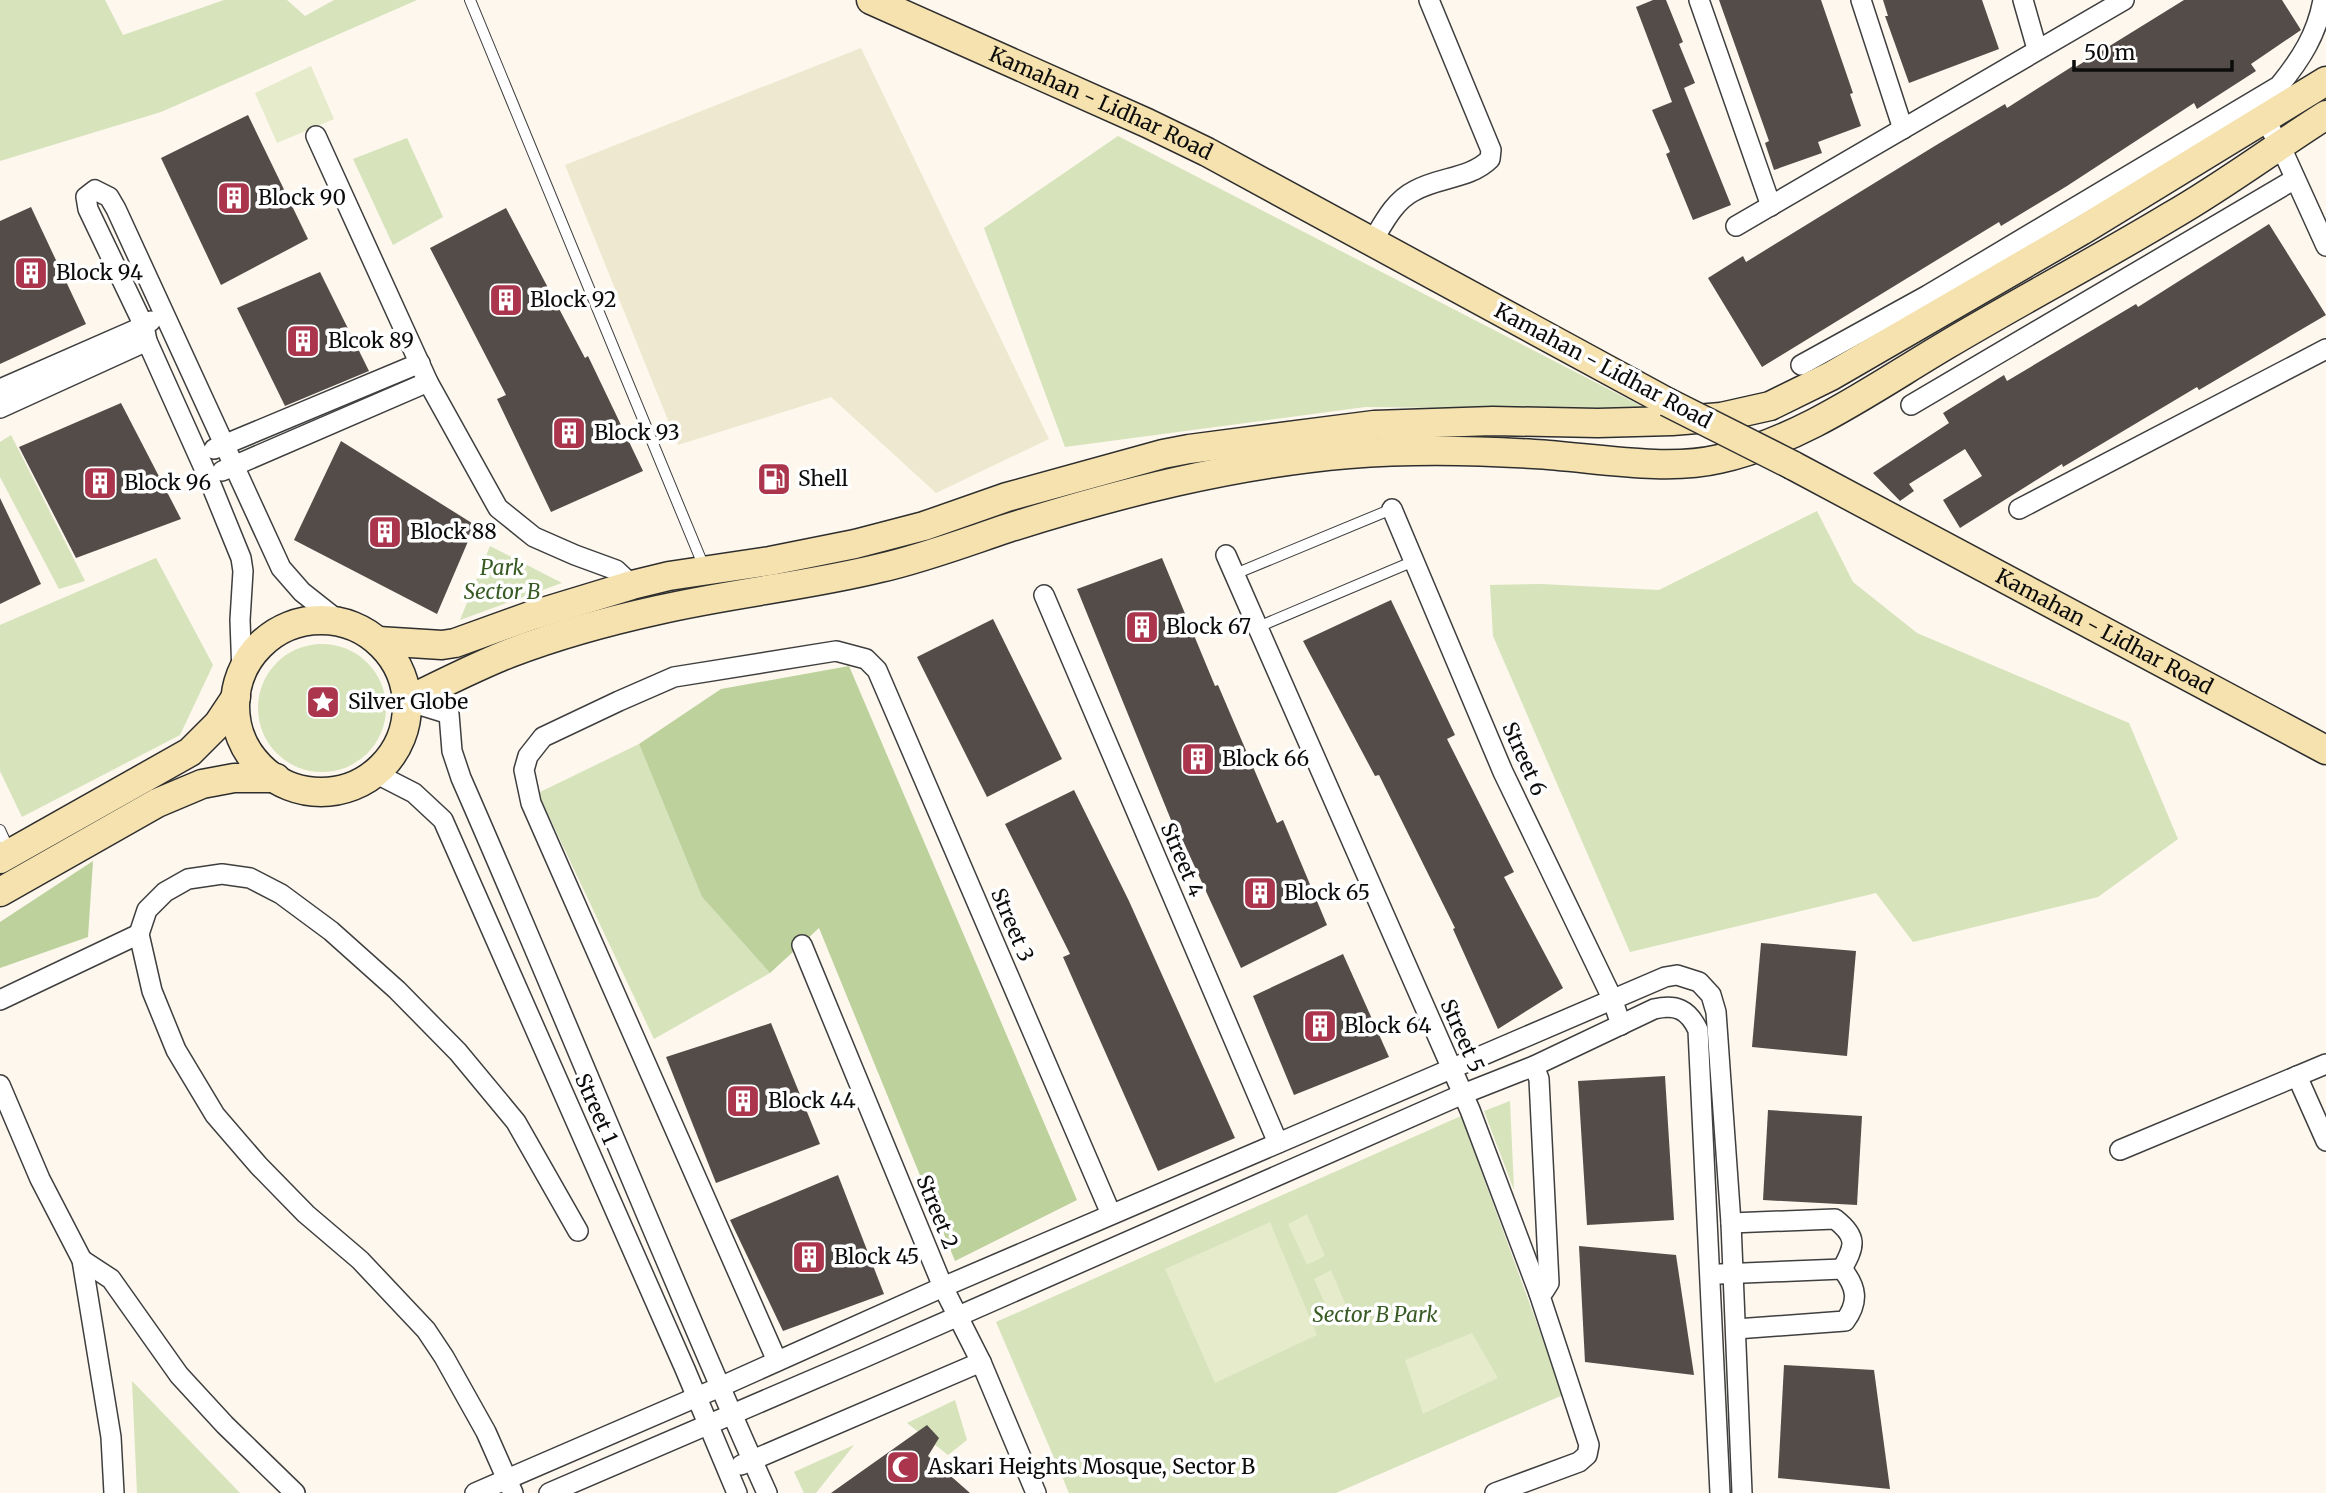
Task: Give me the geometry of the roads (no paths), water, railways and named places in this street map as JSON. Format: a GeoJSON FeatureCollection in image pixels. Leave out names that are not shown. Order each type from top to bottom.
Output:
{"type":"FeatureCollection","features":[{"type":"Feature","properties":{"kind":"street","name":"Kamahan - Lidhar Road"},"geometry":{"type":"LineString","coordinates":[[871,0],[1207,152],[1667,402],[1792,465],[2326,750]]}},
{"type":"Feature","properties":{"kind":"street"},"geometry":{"type":"LineString","coordinates":[[1372,242],[1395,206],[1413,191],[1473,171],[1490,159],[1491,150],[1429,0]]}},
{"type":"Feature","properties":{"kind":"street"},"geometry":{"type":"LineString","coordinates":[[1699,0],[1771,206]]}},
{"type":"Feature","properties":{"kind":"street"},"geometry":{"type":"LineString","coordinates":[[1861,0],[1903,129]]}},
{"type":"Feature","properties":{"kind":"street"},"geometry":{"type":"LineString","coordinates":[[2023,0],[2037,49]]}},
{"type":"Feature","properties":{"kind":"street"},"geometry":{"type":"LineString","coordinates":[[1736,226],[2124,0]]}},
{"type":"Feature","properties":{"kind":"street"},"geometry":{"type":"LineString","coordinates":[[1801,365],[1928,295],[2279,86],[2307,48],[2317,26],[2323,0]]}},
{"type":"Feature","properties":{"kind":"street"},"geometry":{"type":"LineString","coordinates":[[407,701],[478,666],[550,639],[659,609],[820,582],[886,567],[1079,493],[1163,454],[1374,425],[1493,421],[1672,421],[1721,417],[1770,406],[1830,376],[2081,231],[2326,81]]}},
{"type":"Feature","properties":{"kind":"street"},"geometry":{"type":"LineString","coordinates":[[378,641],[442,645],[455,643],[530,616],[632,585],[669,576],[855,544],[923,526],[1007,497],[1079,493],[1349,454],[1439,451],[1530,453],[1624,462],[1675,463],[1716,460],[1777,440],[1843,407],[1949,343],[2175,215],[2326,115]]}},
{"type":"Feature","properties":{"kind":"street"},"geometry":{"type":"LineString","coordinates":[[2265,120],[2281,147],[2326,246]]}},
{"type":"Feature","properties":{"kind":"street"},"geometry":{"type":"LineString","coordinates":[[316,136],[428,382],[498,508],[534,537],[616,570],[632,585]]}},
{"type":"Feature","properties":{"kind":"street"},"geometry":{"type":"LineString","coordinates":[[1911,405],[2295,179]]}},
{"type":"Feature","properties":{"kind":"street"},"geometry":{"type":"LineString","coordinates":[[95,190],[109,197],[116,209],[281,568],[294,584],[340,622],[378,641],[398,668],[407,701],[406,721],[400,741],[390,758],[375,773],[357,784],[316,792],[295,788],[257,763],[244,743],[237,720],[243,570],[241,558],[145,334],[89,209],[86,197],[95,190]]}},
{"type":"Feature","properties":{"kind":"street"},"geometry":{"type":"LineString","coordinates":[[0,408],[145,334],[149,321],[163,320],[172,329]]}},
{"type":"Feature","properties":{"kind":"street"},"geometry":{"type":"LineString","coordinates":[[0,389],[145,334]]}},
{"type":"Feature","properties":{"kind":"street"},"geometry":{"type":"LineString","coordinates":[[2020,509],[2326,349]]}},
{"type":"Feature","properties":{"kind":"street"},"geometry":{"type":"LineString","coordinates":[[198,455],[419,363]]}},
{"type":"Feature","properties":{"kind":"street"},"geometry":{"type":"LineString","coordinates":[[208,477],[428,382]]}},
{"type":"Feature","properties":{"kind":"street","name":"Street 6"},"geometry":{"type":"LineString","coordinates":[[1392,509],[1503,772],[1612,998],[1621,1025]]}},
{"type":"Feature","properties":{"kind":"street","name":"Street 5"},"geometry":{"type":"LineString","coordinates":[[1226,555],[1463,1094],[1539,1293],[1589,1445],[1587,1455],[1579,1462],[1495,1493]]}},
{"type":"Feature","properties":{"kind":"street","name":"Street 4"},"geometry":{"type":"LineString","coordinates":[[1044,595],[1278,1143]]}},
{"type":"Feature","properties":{"kind":"street"},"geometry":{"type":"LineString","coordinates":[[4,847],[190,752],[218,724],[251,656],[265,641],[281,630],[310,621],[340,622]]}},
{"type":"Feature","properties":{"kind":"street","name":"Street 3"},"geometry":{"type":"LineString","coordinates":[[777,1361],[531,803],[524,770],[528,756],[543,737],[619,701],[674,677],[836,651],[866,659],[877,670],[1111,1214]]}},
{"type":"Feature","properties":{"kind":"street","name":"Street 1"},"geometry":{"type":"LineString","coordinates":[[407,701],[450,714],[452,751],[461,778],[767,1493]]}},
{"type":"Feature","properties":{"kind":"street","name":"Street 1"},"geometry":{"type":"LineString","coordinates":[[375,773],[414,793],[443,820],[737,1493]]}},
{"type":"Feature","properties":{"kind":"street"},"geometry":{"type":"LineString","coordinates":[[0,892],[157,803],[202,784],[234,778],[276,778]]}},
{"type":"Feature","properties":{"kind":"street"},"geometry":{"type":"LineString","coordinates":[[511,1486],[486,1433],[444,1357],[425,1330],[360,1260],[306,1213],[259,1166],[215,1115],[176,1050],[152,990],[139,934],[147,910],[165,892],[188,879],[222,874],[250,878],[281,894],[331,931],[397,990],[458,1052],[516,1122],[578,1231]]}},
{"type":"Feature","properties":{"kind":"street"},"geometry":{"type":"LineString","coordinates":[[0,1000],[139,934]]}},
{"type":"Feature","properties":{"kind":"street","name":"Street 2"},"geometry":{"type":"LineString","coordinates":[[802,946],[943,1287],[981,1362],[1036,1493]]}},
{"type":"Feature","properties":{"kind":"street"},"geometry":{"type":"LineString","coordinates":[[475,1493],[511,1486],[697,1397],[943,1287],[1452,1070],[1612,998],[1665,977],[1677,975],[1699,982],[1711,995],[1716,1012],[1734,1274],[1742,1493]]}},
{"type":"Feature","properties":{"kind":"street"},"geometry":{"type":"LineString","coordinates":[[1681,1008],[1699,982]]}},
{"type":"Feature","properties":{"kind":"street"},"geometry":{"type":"LineString","coordinates":[[549,1493],[1463,1094],[1534,1066],[1654,1009],[1667,1006],[1681,1008],[1694,1021],[1698,1030],[1720,1493]]}},
{"type":"Feature","properties":{"kind":"street"},"geometry":{"type":"LineString","coordinates":[[2120,1150],[2326,1064]]}},
{"type":"Feature","properties":{"kind":"street"},"geometry":{"type":"LineString","coordinates":[[1534,1066],[1539,1079],[1549,1283],[1544,1291],[1539,1293]]}},
{"type":"Feature","properties":{"kind":"street"},"geometry":{"type":"LineString","coordinates":[[2297,1076],[2326,1140]]}},
{"type":"Feature","properties":{"kind":"street"},"geometry":{"type":"LineString","coordinates":[[0,1086],[40,1179],[82,1260],[111,1437],[114,1493]]}},
{"type":"Feature","properties":{"kind":"street"},"geometry":{"type":"LineString","coordinates":[[1731,1223],[1835,1220],[1847,1229],[1853,1242],[1850,1255],[1842,1269]]}},
{"type":"Feature","properties":{"kind":"street"},"geometry":{"type":"LineString","coordinates":[[82,1260],[111,1279],[179,1375],[225,1426],[295,1493]]}},
{"type":"Feature","properties":{"kind":"street"},"geometry":{"type":"LineString","coordinates":[[1711,1274],[1842,1269]]}},
{"type":"Feature","properties":{"kind":"street"},"geometry":{"type":"LineString","coordinates":[[1736,1329],[1845,1321],[1853,1310],[1856,1297],[1851,1280],[1842,1269]]}},
{"type":"Feature","properties":{"kind":"street"},"geometry":{"type":"LineString","coordinates":[[728,1471],[981,1362]]}},
{"type":"Feature","properties":{"kind":"lane"},"geometry":{"type":"LineString","coordinates":[[470,0],[705,571]]}},
{"type":"Feature","properties":{"kind":"lane"},"geometry":{"type":"LineString","coordinates":[[1235,574],[1392,509]]}},
{"type":"Feature","properties":{"kind":"lane"},"geometry":{"type":"LineString","coordinates":[[1258,627],[1414,561]]}},
{"type":"Feature","properties":{"kind":"place","name":"Block 90"},"geometry":{"type":"Point","coordinates":[234,198]}},
{"type":"Feature","properties":{"kind":"place","name":"Block 94"},"geometry":{"type":"Point","coordinates":[31,273]}},
{"type":"Feature","properties":{"kind":"place","name":"Block 92"},"geometry":{"type":"Point","coordinates":[506,300]}},
{"type":"Feature","properties":{"kind":"place","name":"Blcok 89"},"geometry":{"type":"Point","coordinates":[303,341]}},
{"type":"Feature","properties":{"kind":"place","name":"Block 93"},"geometry":{"type":"Point","coordinates":[569,433]}},
{"type":"Feature","properties":{"kind":"place","name":"Shell"},"geometry":{"type":"Point","coordinates":[774,479]}},
{"type":"Feature","properties":{"kind":"place","name":"Block 96"},"geometry":{"type":"Point","coordinates":[100,483]}},
{"type":"Feature","properties":{"kind":"place","name":"Block 88"},"geometry":{"type":"Point","coordinates":[385,532]}},
{"type":"Feature","properties":{"kind":"place","name":"Block 67"},"geometry":{"type":"Point","coordinates":[1142,627]}},
{"type":"Feature","properties":{"kind":"place","name":"Silver Globe"},"geometry":{"type":"Point","coordinates":[323,702]}},
{"type":"Feature","properties":{"kind":"place","name":"Block 66"},"geometry":{"type":"Point","coordinates":[1198,759]}},
{"type":"Feature","properties":{"kind":"place","name":"Block 65"},"geometry":{"type":"Point","coordinates":[1260,893]}},
{"type":"Feature","properties":{"kind":"place","name":"Block 64"},"geometry":{"type":"Point","coordinates":[1320,1026]}},
{"type":"Feature","properties":{"kind":"place","name":"Block 44"},"geometry":{"type":"Point","coordinates":[743,1101]}},
{"type":"Feature","properties":{"kind":"place","name":"Block 45"},"geometry":{"type":"Point","coordinates":[809,1257]}},
{"type":"Feature","properties":{"kind":"place","name":"Askari Heights Mosque, Sector B"},"geometry":{"type":"Point","coordinates":[903,1467]}},
{"type":"Feature","properties":{"kind":"park label","name":"Park Sector B"},"geometry":{"type":"Point","coordinates":[502,580]}},
{"type":"Feature","properties":{"kind":"park label","name":"Sector B Park"},"geometry":{"type":"Point","coordinates":[1375,1315]}}]}
